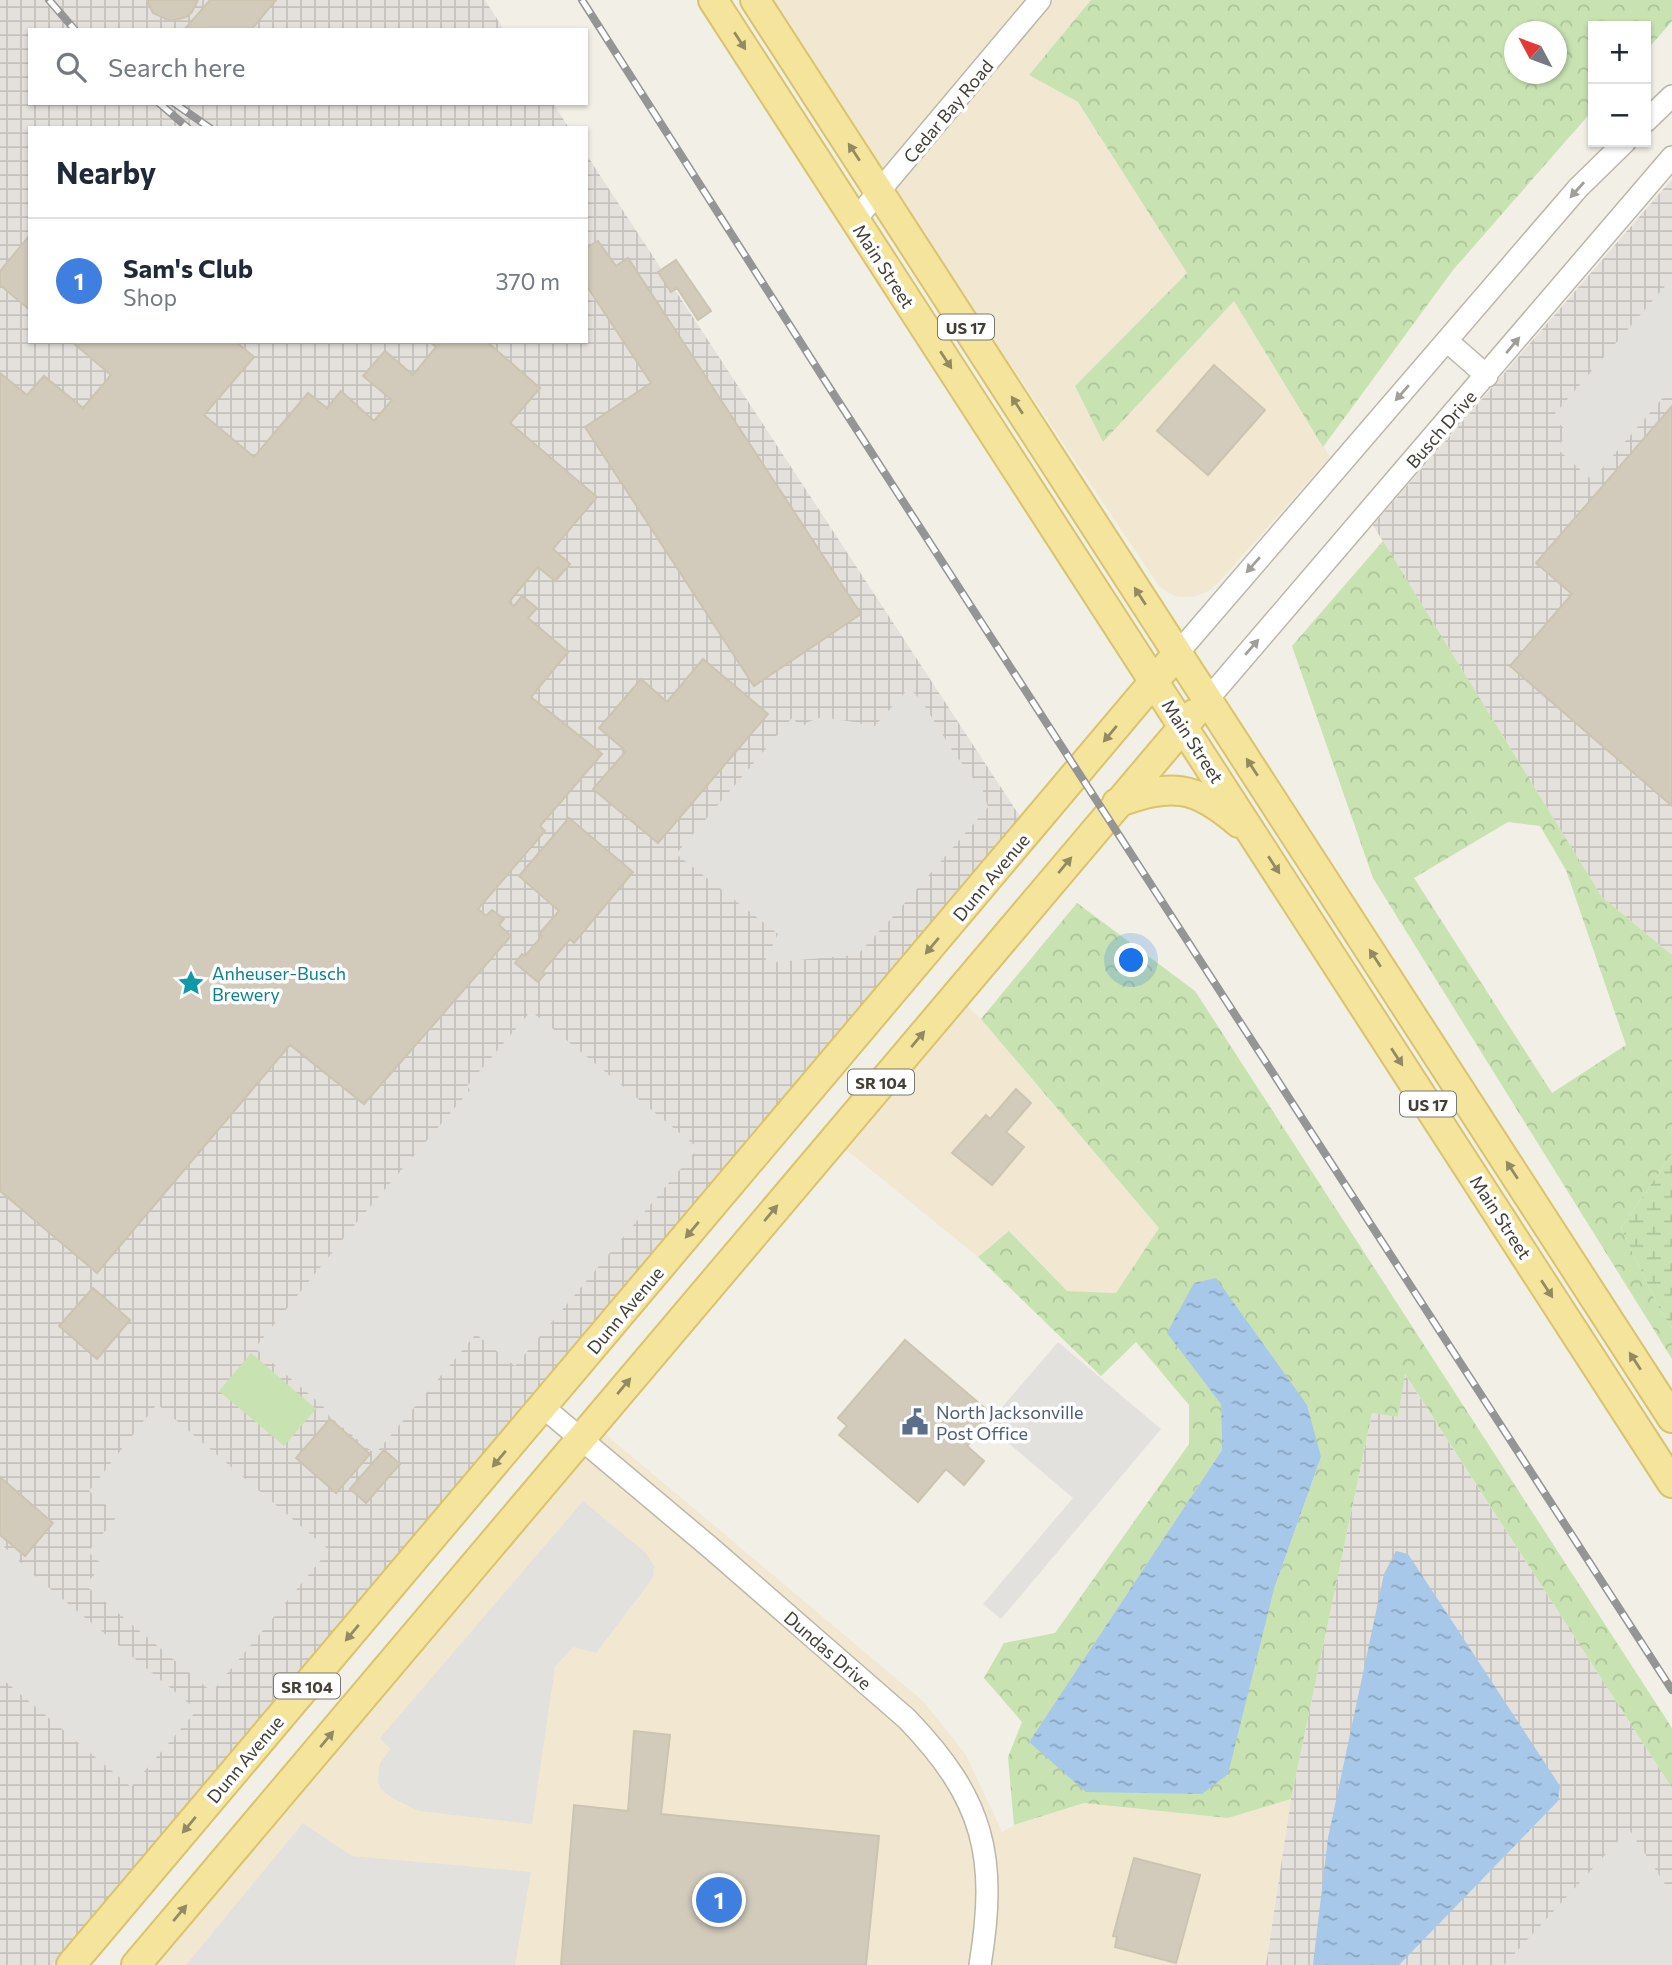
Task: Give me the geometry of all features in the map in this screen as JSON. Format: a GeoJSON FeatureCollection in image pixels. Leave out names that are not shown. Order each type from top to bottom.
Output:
{"type":"FeatureCollection","features":[{"type":"Feature","properties":{"kind":"main road","name":"Main Street"},"geometry":{"type":"LineString","coordinates":[[713,0],[1672,1483]]}},
{"type":"Feature","properties":{"kind":"main road","name":"Main Street"},"geometry":{"type":"LineString","coordinates":[[755,0],[1672,1419]]}},
{"type":"Feature","properties":{"kind":"main road","name":"Dunn Avenue"},"geometry":{"type":"LineString","coordinates":[[71,1965],[1177,654]]}},
{"type":"Feature","properties":{"kind":"main road","name":"SR 104"},"geometry":{"type":"LineString","coordinates":[[136,1965],[1117,803],[1208,699]]}},
{"type":"Feature","properties":{"kind":"main road"},"geometry":{"type":"LineString","coordinates":[[1117,803],[1148,792],[1175,789],[1189,792],[1218,805],[1254,835]]}},
{"type":"Feature","properties":{"kind":"street","name":"Cedar Bay Road"},"geometry":{"type":"LineString","coordinates":[[855,220],[1040,0]]}},
{"type":"Feature","properties":{"kind":"street"},"geometry":{"type":"LineString","coordinates":[[1651,116],[1672,96]]}},
{"type":"Feature","properties":{"kind":"street"},"geometry":{"type":"LineString","coordinates":[[1177,654],[1578,188],[1620,147]]}},
{"type":"Feature","properties":{"kind":"street","name":"Busch Drive"},"geometry":{"type":"LineString","coordinates":[[1208,699],[1672,157]]}},
{"type":"Feature","properties":{"kind":"street"},"geometry":{"type":"LineString","coordinates":[[1447,341],[1487,376]]}},
{"type":"Feature","properties":{"kind":"street","name":"Dundas Drive"},"geometry":{"type":"LineString","coordinates":[[543,1407],[907,1719],[945,1761],[975,1816],[982,1844],[988,1894],[987,1925],[980,1965]]}},
{"type":"Feature","properties":{"kind":"shaded area","name":"Anheuser-Busch Brewery"},"geometry":{"type":"Polygon","coordinates":[[[0,0],[485,0],[503,28],[28,28],[28,105],[554,105],[568,126],[28,126],[28,343],[588,343],[588,157],[1021,818],[53,1965],[0,1965],[0,0]]]}},
{"type":"Feature","properties":{"kind":"shaded area"},"geometry":{"type":"Polygon","coordinates":[[[772,0],[1091,0],[1029,75],[1078,102],[1187,273],[1075,386],[1103,442],[1234,301],[1330,457],[1207,592],[1193,597],[1178,597],[1159,586],[894,191],[772,0]]]}},
{"type":"Feature","properties":{"kind":"shaded area"},"geometry":{"type":"Polygon","coordinates":[[[1672,179],[1672,955],[1602,897],[1373,525],[1672,179]]]}},
{"type":"Feature","properties":{"kind":"shaded area"},"geometry":{"type":"Polygon","coordinates":[[[1672,278],[1672,387],[1592,480],[1556,448],[1569,433],[1552,417],[1672,278]]]}},
{"type":"Feature","properties":{"kind":"shaded area"},"geometry":{"type":"Polygon","coordinates":[[[909,688],[921,700],[954,753],[983,791],[988,807],[857,955],[764,963],[778,934],[676,854],[792,718],[802,727],[822,717],[860,723],[871,730],[909,688]]]}},
{"type":"Feature","properties":{"kind":"shaded area"},"geometry":{"type":"Polygon","coordinates":[[[966,1005],[981,1019],[1159,1228],[1117,1293],[1067,1291],[1010,1231],[978,1257],[844,1148],[966,1005]]]}},
{"type":"Feature","properties":{"kind":"shaded area"},"geometry":{"type":"Polygon","coordinates":[[[531,1011],[698,1148],[515,1366],[476,1334],[375,1454],[255,1348],[351,1229],[470,1090],[467,1086],[531,1011]]]}},
{"type":"Feature","properties":{"kind":"shaded area"},"geometry":{"type":"Polygon","coordinates":[[[1058,1342],[1161,1429],[1001,1619],[983,1604],[1073,1498],[987,1425],[1058,1342]]]}},
{"type":"Feature","properties":{"kind":"shaded area"},"geometry":{"type":"Polygon","coordinates":[[[1404,1373],[1672,1788],[1672,1965],[1266,1965],[1291,1799],[1372,1413],[1398,1417],[1404,1373]]]}},
{"type":"Feature","properties":{"kind":"shaded area"},"geometry":{"type":"Polygon","coordinates":[[[157,1404],[329,1550],[212,1692],[85,1585],[103,1565],[88,1552],[118,1515],[89,1491],[157,1404]]]}},
{"type":"Feature","properties":{"kind":"shaded area"},"geometry":{"type":"Polygon","coordinates":[[[604,1433],[924,1702],[966,1755],[1002,1832],[1014,1825],[1084,1803],[1228,1818],[1291,1799],[1266,1965],[152,1965],[604,1433]]]}},
{"type":"Feature","properties":{"kind":"shaded area"},"geometry":{"type":"Polygon","coordinates":[[[583,1501],[646,1553],[654,1566],[653,1578],[596,1653],[573,1647],[555,1667],[532,1824],[419,1811],[392,1798],[380,1788],[378,1782],[379,1765],[390,1749],[380,1738],[583,1501]]]}},
{"type":"Feature","properties":{"kind":"shaded area"},"geometry":{"type":"Polygon","coordinates":[[[0,1543],[36,1577],[197,1710],[131,1787],[0,1677],[0,1543]]]}},
{"type":"Feature","properties":{"kind":"shaded area"},"geometry":{"type":"Polygon","coordinates":[[[303,1823],[352,1856],[531,1872],[515,1965],[186,1965],[303,1823]]]}},
{"type":"Feature","properties":{"kind":"shaded area"},"geometry":{"type":"Polygon","coordinates":[[[1629,1829],[1672,1895],[1672,1965],[1504,1965],[1629,1829]]]}},
{"type":"Feature","properties":{"kind":"green space"},"geometry":{"type":"Polygon","coordinates":[[[1091,0],[1672,0],[1672,21],[1651,45],[1651,21],[1588,21],[1588,116],[1453,270],[1323,447],[1234,301],[1103,442],[1075,386],[1187,273],[1078,102],[1029,75],[1091,0]]]}},
{"type":"Feature","properties":{"kind":"green space"},"geometry":{"type":"Polygon","coordinates":[[[1383,541],[1602,897],[1672,955],[1672,1154],[1621,1228],[1660,1310],[1672,1328],[1672,1359],[1373,878],[1292,646],[1383,541]],[[1508,822],[1414,878],[1552,1093],[1626,1045],[1566,870],[1540,826],[1508,822]]]}},
{"type":"Feature","properties":{"kind":"green space"},"geometry":{"type":"Polygon","coordinates":[[[1077,903],[1195,991],[1672,1728],[1672,1788],[1405,1374],[1398,1417],[1372,1413],[1291,1799],[1228,1818],[1084,1803],[1014,1825],[1008,1757],[1022,1722],[984,1678],[1004,1643],[1055,1633],[1189,1444],[1189,1405],[1136,1342],[1101,1376],[978,1257],[1009,1231],[1067,1291],[1116,1293],[1159,1228],[981,1019],[1077,903]],[[1221,1404],[1222,1450],[1029,1742],[1274,1589],[1321,1457],[1221,1404]]]}},
{"type":"Feature","properties":{"kind":"green space"},"geometry":{"type":"Polygon","coordinates":[[[1672,1154],[1672,1328],[1660,1310],[1621,1228],[1672,1154]]]}},
{"type":"Feature","properties":{"kind":"green space"},"geometry":{"type":"Polygon","coordinates":[[[251,1353],[316,1409],[284,1446],[219,1391],[251,1353]]]}},
{"type":"Feature","properties":{"kind":"water"},"geometry":{"type":"Polygon","coordinates":[[[1216,1278],[1307,1405],[1321,1457],[1274,1589],[1228,1774],[1202,1794],[1086,1792],[1029,1742],[1222,1450],[1221,1404],[1167,1333],[1194,1283],[1216,1278]]]}},
{"type":"Feature","properties":{"kind":"water"},"geometry":{"type":"Polygon","coordinates":[[[1396,1551],[1408,1554],[1560,1786],[1558,1801],[1399,1965],[1313,1965],[1328,1838],[1384,1574],[1396,1551]]]}},
{"type":"Feature","properties":{"kind":"building"},"geometry":{"type":"Polygon","coordinates":[[[147,0],[198,0],[186,17],[170,21],[153,13],[147,0]]]}},
{"type":"Feature","properties":{"kind":"building"},"geometry":{"type":"Polygon","coordinates":[[[210,0],[276,0],[253,28],[186,28],[210,0]]]}},
{"type":"Feature","properties":{"kind":"building"},"geometry":{"type":"Polygon","coordinates":[[[28,237],[28,308],[0,285],[0,271],[28,237]]]}},
{"type":"Feature","properties":{"kind":"building"},"geometry":{"type":"Polygon","coordinates":[[[598,241],[616,266],[628,258],[861,614],[754,686],[585,427],[651,383],[588,288],[588,247],[598,241]]]}},
{"type":"Feature","properties":{"kind":"building"},"geometry":{"type":"Polygon","coordinates":[[[676,260],[711,311],[698,320],[677,288],[671,292],[658,272],[676,260]]]}},
{"type":"Feature","properties":{"kind":"building"},"geometry":{"type":"Polygon","coordinates":[[[73,343],[237,343],[254,357],[204,415],[254,457],[308,393],[327,408],[341,391],[374,421],[392,400],[363,376],[385,351],[413,375],[436,347],[431,343],[488,343],[540,388],[510,423],[597,497],[553,549],[570,564],[555,581],[538,567],[509,602],[514,606],[522,596],[537,608],[528,618],[568,652],[531,697],[602,754],[540,826],[545,831],[478,909],[486,916],[492,910],[504,919],[499,925],[511,936],[364,1104],[290,1045],[97,1273],[0,1191],[0,373],[27,395],[44,376],[83,408],[111,375],[73,343]]]}},
{"type":"Feature","properties":{"kind":"building"},"geometry":{"type":"Polygon","coordinates":[[[1214,365],[1265,410],[1208,475],[1157,431],[1214,365]]]}},
{"type":"Feature","properties":{"kind":"building"},"geometry":{"type":"Polygon","coordinates":[[[1672,406],[1672,806],[1510,666],[1572,594],[1536,563],[1672,406]]]}},
{"type":"Feature","properties":{"kind":"building"},"geometry":{"type":"Polygon","coordinates":[[[703,659],[768,714],[658,843],[593,789],[626,751],[599,728],[641,679],[667,702],[703,659]]]}},
{"type":"Feature","properties":{"kind":"building"},"geometry":{"type":"Polygon","coordinates":[[[569,818],[633,872],[574,943],[570,939],[542,972],[545,974],[538,982],[515,963],[522,954],[525,956],[542,936],[539,934],[559,911],[519,876],[569,818]]]}},
{"type":"Feature","properties":{"kind":"building"},"geometry":{"type":"Polygon","coordinates":[[[1016,1089],[1031,1103],[1006,1132],[1024,1147],[992,1185],[952,1153],[986,1115],[990,1119],[1016,1089]]]}},
{"type":"Feature","properties":{"kind":"building"},"geometry":{"type":"Polygon","coordinates":[[[93,1288],[130,1320],[97,1359],[59,1326],[93,1288]]]}},
{"type":"Feature","properties":{"kind":"building","name":"North Jacksonville Post Office"},"geometry":{"type":"Polygon","coordinates":[[[905,1340],[993,1415],[967,1446],[984,1461],[964,1485],[946,1469],[918,1502],[839,1435],[847,1426],[838,1418],[905,1340]]]}},
{"type":"Feature","properties":{"kind":"building"},"geometry":{"type":"Polygon","coordinates":[[[330,1419],[370,1454],[336,1493],[296,1458],[330,1419]]]}},
{"type":"Feature","properties":{"kind":"building"},"geometry":{"type":"Polygon","coordinates":[[[384,1450],[400,1464],[366,1503],[350,1489],[384,1450]]]}},
{"type":"Feature","properties":{"kind":"building"},"geometry":{"type":"Polygon","coordinates":[[[0,1477],[53,1523],[25,1556],[0,1535],[0,1477]]]}},
{"type":"Feature","properties":{"kind":"building"},"geometry":{"type":"Polygon","coordinates":[[[634,1731],[670,1735],[661,1814],[879,1836],[866,1965],[561,1965],[574,1805],[628,1811],[634,1731]]]}},
{"type":"Feature","properties":{"kind":"building"},"geometry":{"type":"Polygon","coordinates":[[[1134,1858],[1200,1875],[1176,1963],[1115,1947],[1117,1937],[1113,1936],[1134,1858]]]}},
{"type":"Feature","properties":{"kind":"railway"},"geometry":{"type":"LineString","coordinates":[[49,0],[73,28]]}},
{"type":"Feature","properties":{"kind":"railway"},"geometry":{"type":"LineString","coordinates":[[582,0],[831,390],[1672,1690]]}},
{"type":"Feature","properties":{"kind":"railway"},"geometry":{"type":"LineString","coordinates":[[161,105],[186,126]]}},
{"type":"Feature","properties":{"kind":"railway"},"geometry":{"type":"LineString","coordinates":[[177,105],[207,126]]}},
{"type":"Feature","properties":{"kind":"place","name":"Anheuser-Busch Brewery"},"geometry":{"type":"Point","coordinates":[191,983]}},
{"type":"Feature","properties":{"kind":"place","name":"North Jacksonville Post Office"},"geometry":{"type":"Point","coordinates":[915,1422]}},
{"type":"Feature","properties":{"kind":"place","name":"Sam's Club"},"geometry":{"type":"Point","coordinates":[719,1900]}}]}
